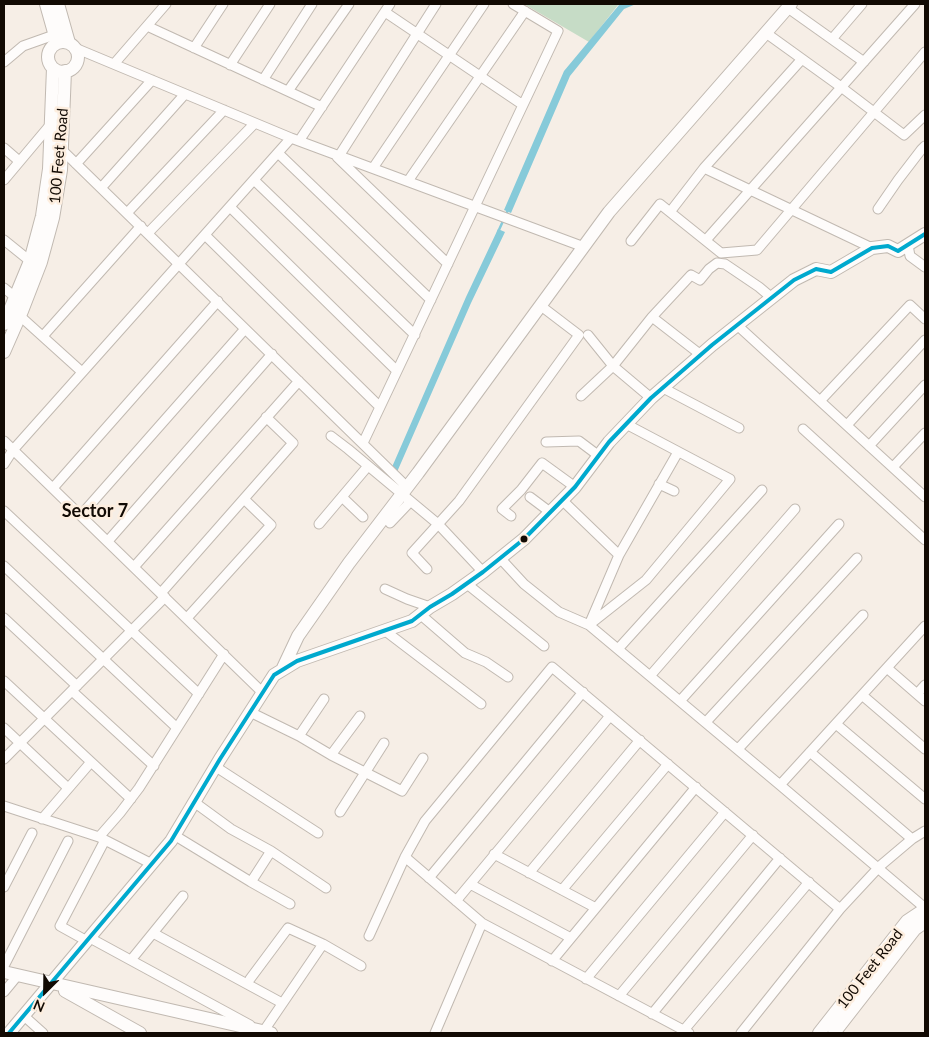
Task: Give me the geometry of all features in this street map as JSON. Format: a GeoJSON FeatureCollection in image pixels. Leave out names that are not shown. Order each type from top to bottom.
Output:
{"type":"FeatureCollection","features":[{"type":"Feature","properties":{"kind":"street"},"geometry":{"type":"LineString","coordinates":[[114,64],[166,4]]}},
{"type":"Feature","properties":{"kind":"street"},"geometry":{"type":"LineString","coordinates":[[194,48],[223,4]]}},
{"type":"Feature","properties":{"kind":"street"},"geometry":{"type":"LineString","coordinates":[[230,65],[270,4]]}},
{"type":"Feature","properties":{"kind":"street"},"geometry":{"type":"LineString","coordinates":[[263,80],[312,4]]}},
{"type":"Feature","properties":{"kind":"street"},"geometry":{"type":"LineString","coordinates":[[288,91],[349,4]]}},
{"type":"Feature","properties":{"kind":"street"},"geometry":{"type":"LineString","coordinates":[[4,464],[13,450],[82,372],[278,153],[295,139],[322,107],[390,4]]}},
{"type":"Feature","properties":{"kind":"street"},"geometry":{"type":"LineString","coordinates":[[336,155],[436,4]]}},
{"type":"Feature","properties":{"kind":"street"},"geometry":{"type":"LineString","coordinates":[[373,168],[484,4]]}},
{"type":"Feature","properties":{"kind":"street"},"geometry":{"type":"LineString","coordinates":[[363,443],[558,31],[513,4]]}},
{"type":"Feature","properties":{"kind":"street"},"geometry":{"type":"LineString","coordinates":[[832,39],[862,4]]}},
{"type":"Feature","properties":{"kind":"street"},"geometry":{"type":"LineString","coordinates":[[706,240],[915,4]]}},
{"type":"Feature","properties":{"kind":"street"},"geometry":{"type":"LineString","coordinates":[[50,5],[64,43],[78,56],[76,64],[70,70],[59,70]]}},
{"type":"Feature","properties":{"kind":"street"},"geometry":{"type":"LineString","coordinates":[[282,670],[298,636],[349,562],[407,494],[609,212],[790,6],[864,62]]}},
{"type":"Feature","properties":{"kind":"street"},"geometry":{"type":"LineString","coordinates":[[408,181],[525,11]]}},
{"type":"Feature","properties":{"kind":"street"},"geometry":{"type":"LineString","coordinates":[[385,12],[523,105]]}},
{"type":"Feature","properties":{"kind":"street"},"geometry":{"type":"LineString","coordinates":[[147,26],[322,107]]}},
{"type":"Feature","properties":{"kind":"street"},"geometry":{"type":"LineString","coordinates":[[766,33],[904,135],[925,115]]}},
{"type":"Feature","properties":{"kind":"street"},"geometry":{"type":"LineString","coordinates":[[4,62],[23,46],[64,43],[295,139],[584,247]]}},
{"type":"Feature","properties":{"kind":"street","name":"100 Feet Road"},"geometry":{"type":"LineString","coordinates":[[4,352],[41,262],[53,218],[61,170],[61,149],[59,70],[49,61],[49,53],[53,46],[64,43]]}},
{"type":"Feature","properties":{"kind":"street"},"geometry":{"type":"LineString","coordinates":[[631,241],[660,204],[721,253],[757,250],[925,52]]}},
{"type":"Feature","properties":{"kind":"street"},"geometry":{"type":"LineString","coordinates":[[670,212],[704,168],[802,59]]}},
{"type":"Feature","properties":{"kind":"street","name":"100 Feet Road"},"geometry":{"type":"LineString","coordinates":[[4,324],[30,261],[42,216],[49,169],[51,124],[59,70]]}},
{"type":"Feature","properties":{"kind":"street"},"geometry":{"type":"LineString","coordinates":[[76,164],[152,80]]}},
{"type":"Feature","properties":{"kind":"street"},"geometry":{"type":"LineString","coordinates":[[101,188],[185,94]]}},
{"type":"Feature","properties":{"kind":"street"},"geometry":{"type":"LineString","coordinates":[[127,213],[224,110]]}},
{"type":"Feature","properties":{"kind":"street"},"geometry":{"type":"LineString","coordinates":[[148,233],[255,123]]}},
{"type":"Feature","properties":{"kind":"street"},"geometry":{"type":"LineString","coordinates":[[4,180],[51,124]]}},
{"type":"Feature","properties":{"kind":"street"},"geometry":{"type":"LineString","coordinates":[[878,209],[925,146]]}},
{"type":"Feature","properties":{"kind":"street"},"geometry":{"type":"LineString","coordinates":[[4,148],[19,161]]}},
{"type":"Feature","properties":{"kind":"street"},"geometry":{"type":"LineString","coordinates":[[61,149],[363,443],[407,494],[483,572]]}},
{"type":"Feature","properties":{"kind":"street"},"geometry":{"type":"LineString","coordinates":[[278,153],[431,300]]}},
{"type":"Feature","properties":{"kind":"street"},"geometry":{"type":"LineString","coordinates":[[336,155],[448,264]]}},
{"type":"Feature","properties":{"kind":"street"},"geometry":{"type":"LineString","coordinates":[[704,168],[872,248]]}},
{"type":"Feature","properties":{"kind":"street"},"geometry":{"type":"LineString","coordinates":[[254,180],[414,335]]}},
{"type":"Feature","properties":{"kind":"street"},"geometry":{"type":"LineString","coordinates":[[230,207],[397,371]]}},
{"type":"Feature","properties":{"kind":"street"},"geometry":{"type":"LineString","coordinates":[[43,336],[141,226]]}},
{"type":"Feature","properties":{"kind":"street"},"geometry":{"type":"LineString","coordinates":[[205,234],[380,407]]}},
{"type":"Feature","properties":{"kind":"street"},"geometry":{"type":"LineString","coordinates":[[9,1033],[152,864],[174,835],[274,675],[297,661],[412,621],[483,572],[524,539],[575,488],[609,442],[651,398],[794,280],[816,269],[831,272],[872,248],[888,246],[898,251],[925,234]]}},
{"type":"Feature","properties":{"kind":"street"},"geometry":{"type":"LineString","coordinates":[[4,240],[30,261]]}},
{"type":"Feature","properties":{"kind":"street"},"geometry":{"type":"LineString","coordinates":[[908,245],[910,256],[925,268]]}},
{"type":"Feature","properties":{"kind":"street"},"geometry":{"type":"LineString","coordinates":[[581,396],[613,366],[652,317],[691,275],[700,280],[717,263],[725,264],[759,286],[772,298]]}},
{"type":"Feature","properties":{"kind":"street"},"geometry":{"type":"LineString","coordinates":[[4,288],[16,297]]}},
{"type":"Feature","properties":{"kind":"street"},"geometry":{"type":"LineString","coordinates":[[53,488],[218,301]]}},
{"type":"Feature","properties":{"kind":"street"},"geometry":{"type":"LineString","coordinates":[[820,401],[910,305],[925,319]]}},
{"type":"Feature","properties":{"kind":"street"},"geometry":{"type":"LineString","coordinates":[[427,569],[412,552],[459,501],[578,335],[541,306]]}},
{"type":"Feature","properties":{"kind":"street"},"geometry":{"type":"LineString","coordinates":[[20,316],[82,372]]}},
{"type":"Feature","properties":{"kind":"street"},"geometry":{"type":"LineString","coordinates":[[652,317],[701,355]]}},
{"type":"Feature","properties":{"kind":"street"},"geometry":{"type":"LineString","coordinates":[[737,326],[925,497]]}},
{"type":"Feature","properties":{"kind":"street"},"geometry":{"type":"LineString","coordinates":[[81,515],[245,328]]}},
{"type":"Feature","properties":{"kind":"street"},"geometry":{"type":"LineString","coordinates":[[588,335],[613,366],[651,398]]}},
{"type":"Feature","properties":{"kind":"street"},"geometry":{"type":"LineString","coordinates":[[847,425],[925,340]]}},
{"type":"Feature","properties":{"kind":"street"},"geometry":{"type":"LineString","coordinates":[[108,541],[272,354]]}},
{"type":"Feature","properties":{"kind":"street"},"geometry":{"type":"LineString","coordinates":[[134,567],[299,380]]}},
{"type":"Feature","properties":{"kind":"street"},"geometry":{"type":"LineString","coordinates":[[869,446],[925,385]]}},
{"type":"Feature","properties":{"kind":"street"},"geometry":{"type":"LineString","coordinates":[[663,388],[739,428]]}},
{"type":"Feature","properties":{"kind":"street"},"geometry":{"type":"LineString","coordinates":[[4,759],[132,631],[293,443],[266,418]]}},
{"type":"Feature","properties":{"kind":"street"},"geometry":{"type":"LineString","coordinates":[[589,625],[646,580],[730,479],[626,424]]}},
{"type":"Feature","properties":{"kind":"street"},"geometry":{"type":"LineString","coordinates":[[803,429],[925,540]]}},
{"type":"Feature","properties":{"kind":"street"},"geometry":{"type":"LineString","coordinates":[[331,436],[407,494]]}},
{"type":"Feature","properties":{"kind":"street"},"geometry":{"type":"LineString","coordinates":[[893,468],[923,439]]}},
{"type":"Feature","properties":{"kind":"street"},"geometry":{"type":"LineString","coordinates":[[4,441],[262,692]]}},
{"type":"Feature","properties":{"kind":"street"},"geometry":{"type":"LineString","coordinates":[[546,442],[579,441],[599,456]]}},
{"type":"Feature","properties":{"kind":"street"},"geometry":{"type":"LineString","coordinates":[[589,625],[619,555],[678,452]]}},
{"type":"Feature","properties":{"kind":"street"},"geometry":{"type":"LineString","coordinates":[[511,516],[502,509],[542,462],[575,488]]}},
{"type":"Feature","properties":{"kind":"street"},"geometry":{"type":"LineString","coordinates":[[318,524],[368,466]]}},
{"type":"Feature","properties":{"kind":"street"},"geometry":{"type":"LineString","coordinates":[[660,484],[674,491]]}},
{"type":"Feature","properties":{"kind":"street"},"geometry":{"type":"LineString","coordinates":[[618,649],[762,490]]}},
{"type":"Feature","properties":{"kind":"street"},"geometry":{"type":"LineString","coordinates":[[390,523],[407,494]]}},
{"type":"Feature","properties":{"kind":"street"},"geometry":{"type":"LineString","coordinates":[[342,497],[363,517]]}},
{"type":"Feature","properties":{"kind":"street"},"geometry":{"type":"LineString","coordinates":[[530,497],[550,512]]}},
{"type":"Feature","properties":{"kind":"street"},"geometry":{"type":"LineString","coordinates":[[187,618],[271,525],[244,499]]}},
{"type":"Feature","properties":{"kind":"street"},"geometry":{"type":"LineString","coordinates":[[562,500],[619,555]]}},
{"type":"Feature","properties":{"kind":"street"},"geometry":{"type":"LineString","coordinates":[[650,676],[795,509]]}},
{"type":"Feature","properties":{"kind":"street"},"geometry":{"type":"LineString","coordinates":[[4,511],[199,694]]}},
{"type":"Feature","properties":{"kind":"street"},"geometry":{"type":"LineString","coordinates":[[680,701],[839,524]]}},
{"type":"Feature","properties":{"kind":"street"},"geometry":{"type":"LineString","coordinates":[[500,558],[524,584],[559,612],[589,625],[738,749],[878,868],[925,917]]}},
{"type":"Feature","properties":{"kind":"street"},"geometry":{"type":"LineString","coordinates":[[706,722],[857,558]]}},
{"type":"Feature","properties":{"kind":"street"},"geometry":{"type":"LineString","coordinates":[[4,566],[177,728]]}},
{"type":"Feature","properties":{"kind":"street"},"geometry":{"type":"LineString","coordinates":[[467,584],[544,646]]}},
{"type":"Feature","properties":{"kind":"street"},"geometry":{"type":"LineString","coordinates":[[386,589],[426,611],[465,653],[486,662],[508,677]]}},
{"type":"Feature","properties":{"kind":"street"},"geometry":{"type":"LineString","coordinates":[[738,749],[863,615]]}},
{"type":"Feature","properties":{"kind":"street"},"geometry":{"type":"LineString","coordinates":[[4,618],[154,766]]}},
{"type":"Feature","properties":{"kind":"street"},"geometry":{"type":"LineString","coordinates":[[780,785],[925,626]]}},
{"type":"Feature","properties":{"kind":"street"},"geometry":{"type":"LineString","coordinates":[[384,630],[481,704]]}},
{"type":"Feature","properties":{"kind":"street"},"geometry":{"type":"LineString","coordinates":[[224,654],[154,766],[102,839],[60,926],[131,960],[266,1033]]}},
{"type":"Feature","properties":{"kind":"street"},"geometry":{"type":"LineString","coordinates":[[369,936],[404,857],[425,821],[552,667],[840,909]]}},
{"type":"Feature","properties":{"kind":"street"},"geometry":{"type":"LineString","coordinates":[[887,668],[925,701]]}},
{"type":"Feature","properties":{"kind":"street"},"geometry":{"type":"LineString","coordinates":[[4,681],[131,799]]}},
{"type":"Feature","properties":{"kind":"street"},"geometry":{"type":"LineString","coordinates":[[917,694],[925,685]]}},
{"type":"Feature","properties":{"kind":"street"},"geometry":{"type":"LineString","coordinates":[[429,878],[582,692]]}},
{"type":"Feature","properties":{"kind":"street"},"geometry":{"type":"LineString","coordinates":[[862,695],[925,749]]}},
{"type":"Feature","properties":{"kind":"street"},"geometry":{"type":"LineString","coordinates":[[299,736],[324,699]]}},
{"type":"Feature","properties":{"kind":"street"},"geometry":{"type":"LineString","coordinates":[[250,712],[299,736],[364,773],[402,791],[423,758]]}},
{"type":"Feature","properties":{"kind":"street"},"geometry":{"type":"LineString","coordinates":[[331,755],[360,716]]}},
{"type":"Feature","properties":{"kind":"street"},"geometry":{"type":"LineString","coordinates":[[456,901],[610,716]]}},
{"type":"Feature","properties":{"kind":"street"},"geometry":{"type":"LineString","coordinates":[[836,724],[925,799]]}},
{"type":"Feature","properties":{"kind":"street"},"geometry":{"type":"LineString","coordinates":[[4,728],[68,788]]}},
{"type":"Feature","properties":{"kind":"street"},"geometry":{"type":"LineString","coordinates":[[529,873],[640,740]]}},
{"type":"Feature","properties":{"kind":"street"},"geometry":{"type":"LineString","coordinates":[[340,812],[384,743]]}},
{"type":"Feature","properties":{"kind":"street"},"geometry":{"type":"LineString","coordinates":[[810,752],[912,840]]}},
{"type":"Feature","properties":{"kind":"street"},"geometry":{"type":"LineString","coordinates":[[42,819],[91,762]]}},
{"type":"Feature","properties":{"kind":"street"},"geometry":{"type":"LineString","coordinates":[[562,890],[668,764]]}},
{"type":"Feature","properties":{"kind":"street"},"geometry":{"type":"LineString","coordinates":[[216,767],[318,833]]}},
{"type":"Feature","properties":{"kind":"street"},"geometry":{"type":"LineString","coordinates":[[552,961],[696,787]]}},
{"type":"Feature","properties":{"kind":"street"},"geometry":{"type":"LineString","coordinates":[[194,802],[231,828],[326,888]]}},
{"type":"Feature","properties":{"kind":"street"},"geometry":{"type":"LineString","coordinates":[[4,806],[102,839],[152,864]]}},
{"type":"Feature","properties":{"kind":"street"},"geometry":{"type":"LineString","coordinates":[[586,979],[726,812]]}},
{"type":"Feature","properties":{"kind":"street"},"geometry":{"type":"LineString","coordinates":[[741,1033],[840,909],[878,868],[925,831]]}},
{"type":"Feature","properties":{"kind":"street"},"geometry":{"type":"LineString","coordinates":[[4,887],[32,833]]}},
{"type":"Feature","properties":{"kind":"street"},"geometry":{"type":"LineString","coordinates":[[174,835],[290,904]]}},
{"type":"Feature","properties":{"kind":"street"},"geometry":{"type":"LineString","coordinates":[[619,996],[753,835]]}},
{"type":"Feature","properties":{"kind":"street"},"geometry":{"type":"LineString","coordinates":[[4,966],[68,841]]}},
{"type":"Feature","properties":{"kind":"street"},"geometry":{"type":"LineString","coordinates":[[251,882],[271,852]]}},
{"type":"Feature","properties":{"kind":"street"},"geometry":{"type":"LineString","coordinates":[[494,854],[596,908]]}},
{"type":"Feature","properties":{"kind":"street"},"geometry":{"type":"LineString","coordinates":[[404,857],[482,923],[686,1032],[809,882]]}},
{"type":"Feature","properties":{"kind":"street"},"geometry":{"type":"LineString","coordinates":[[652,1014],[780,858]]}},
{"type":"Feature","properties":{"kind":"street"},"geometry":{"type":"LineString","coordinates":[[470,884],[571,938]]}},
{"type":"Feature","properties":{"kind":"street"},"geometry":{"type":"LineString","coordinates":[[131,960],[183,896]]}},
{"type":"Feature","properties":{"kind":"street","name":"100 Feet Road"},"geometry":{"type":"LineString","coordinates":[[819,1033],[907,921],[925,917]]}},
{"type":"Feature","properties":{"kind":"street","name":"100 Feet Road"},"geometry":{"type":"LineString","coordinates":[[834,1033],[925,917]]}},
{"type":"Feature","properties":{"kind":"street"},"geometry":{"type":"LineString","coordinates":[[435,1033],[482,923]]}},
{"type":"Feature","properties":{"kind":"street"},"geometry":{"type":"LineString","coordinates":[[250,979],[288,928],[323,944],[362,966]]}},
{"type":"Feature","properties":{"kind":"street"},"geometry":{"type":"LineString","coordinates":[[153,933],[282,1003]]}},
{"type":"Feature","properties":{"kind":"street"},"geometry":{"type":"LineString","coordinates":[[266,1033],[282,1003],[323,944]]}},
{"type":"Feature","properties":{"kind":"street"},"geometry":{"type":"LineString","coordinates":[[4,972],[266,1033]]}},
{"type":"Feature","properties":{"kind":"street"},"geometry":{"type":"LineString","coordinates":[[4,992],[18,976]]}},
{"type":"Feature","properties":{"kind":"street"},"geometry":{"type":"LineString","coordinates":[[51,984],[140,1033]]}},
{"type":"Feature","properties":{"kind":"street"},"geometry":{"type":"LineString","coordinates":[[24,1016],[43,1033]]}},
{"type":"Feature","properties":{"kind":"green space"},"geometry":{"type":"Polygon","coordinates":[[[524,4],[621,4],[618,5],[589,42],[524,4]]]}},
{"type":"Feature","properties":{"kind":"water"},"geometry":{"type":"Polygon","coordinates":[[[621,4],[636,4],[624,9],[570,76],[511,213],[504,210],[564,71],[621,4]]]}},
{"type":"Feature","properties":{"kind":"water"},"geometry":{"type":"Polygon","coordinates":[[[498,229],[505,232],[471,303],[397,472],[392,467],[466,297],[498,229]]]}},
{"type":"Feature","properties":{"kind":"waterway"},"geometry":{"type":"LineString","coordinates":[[498,232],[508,210]]}},
{"type":"Feature","properties":{"kind":"transit line"},"geometry":{"type":"LineString","coordinates":[[9,1033],[171,841],[220,759],[274,675],[297,661],[412,621],[483,572],[524,539],[575,487],[609,442],[651,398],[712,345],[794,280],[816,269],[831,272],[872,248],[888,246],[898,251],[925,234]]}},
{"type":"Feature","properties":{"kind":"district","name":"Sector 7"},"geometry":{"type":"Point","coordinates":[95,511]}}]}
